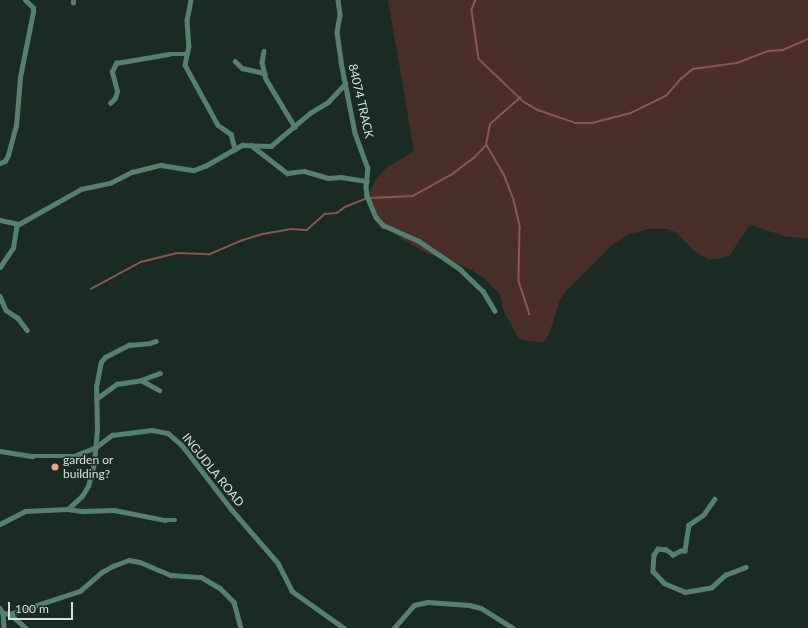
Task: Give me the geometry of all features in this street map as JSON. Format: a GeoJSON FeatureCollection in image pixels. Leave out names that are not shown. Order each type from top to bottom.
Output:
{"type":"FeatureCollection","features":[{"type":"Feature","properties":{"kind":"street"},"geometry":{"type":"LineString","coordinates":[[0,163],[5,161],[8,155],[16,126],[20,77],[33,12],[33,8],[25,0]]}},
{"type":"Feature","properties":{"kind":"street"},"geometry":{"type":"LineString","coordinates":[[191,0],[187,20],[189,46],[185,65],[194,85],[219,127],[231,134],[235,149]]}},
{"type":"Feature","properties":{"kind":"street","name":"84074 TRACK"},"geometry":{"type":"LineString","coordinates":[[338,0],[340,15],[337,32],[345,84],[355,132],[368,168],[367,196],[376,217],[383,225],[419,241],[455,265],[483,291],[495,311]]}},
{"type":"Feature","properties":{"kind":"street"},"geometry":{"type":"LineString","coordinates":[[264,51],[262,62],[264,73],[274,94],[294,127]]}},
{"type":"Feature","properties":{"kind":"street"},"geometry":{"type":"LineString","coordinates":[[110,103],[115,98],[117,91],[112,72],[116,63],[169,54],[187,54]]}},
{"type":"Feature","properties":{"kind":"street"},"geometry":{"type":"LineString","coordinates":[[235,61],[242,68],[264,73]]}},
{"type":"Feature","properties":{"kind":"street"},"geometry":{"type":"LineString","coordinates":[[0,220],[17,224],[81,189],[110,183],[132,172],[161,165],[189,170],[199,169],[242,145],[271,146],[310,113],[328,102],[345,84]]}},
{"type":"Feature","properties":{"kind":"street"},"geometry":{"type":"LineString","coordinates":[[251,145],[287,173],[307,171],[328,178],[341,177],[367,181]]}},
{"type":"Feature","properties":{"kind":"street"},"geometry":{"type":"LineString","coordinates":[[0,268],[13,248],[17,224]]}},
{"type":"Feature","properties":{"kind":"street"},"geometry":{"type":"LineString","coordinates":[[0,296],[6,310],[18,318],[27,330]]}},
{"type":"Feature","properties":{"kind":"street"},"geometry":{"type":"LineString","coordinates":[[68,509],[82,496],[88,486],[96,447],[96,387],[100,366],[105,357],[129,344],[150,343],[156,341]]}},
{"type":"Feature","properties":{"kind":"street"},"geometry":{"type":"LineString","coordinates":[[96,399],[115,385],[141,380],[160,373]]}},
{"type":"Feature","properties":{"kind":"street"},"geometry":{"type":"LineString","coordinates":[[141,380],[159,390]]}},
{"type":"Feature","properties":{"kind":"street","name":"INGUDLA ROAD"},"geometry":{"type":"LineString","coordinates":[[0,451],[33,456],[69,456],[83,453],[96,447],[109,436],[116,434],[156,430],[172,435],[182,445],[232,510],[278,563],[292,591],[344,628]]}},
{"type":"Feature","properties":{"kind":"street"},"geometry":{"type":"LineString","coordinates":[[716,499],[704,516],[689,525],[685,551],[681,551],[673,555],[666,550],[658,549],[654,555],[653,571],[664,583],[685,592],[718,584],[725,576],[746,567]]}},
{"type":"Feature","properties":{"kind":"street"},"geometry":{"type":"LineString","coordinates":[[0,524],[25,511],[68,509],[83,511],[114,510],[165,520],[175,520]]}},
{"type":"Feature","properties":{"kind":"street"},"geometry":{"type":"LineString","coordinates":[[10,614],[80,591],[102,572],[129,560],[140,562],[171,575],[201,577],[220,588],[234,602],[241,628]]}},
{"type":"Feature","properties":{"kind":"street"},"geometry":{"type":"LineString","coordinates":[[394,628],[414,605],[428,602],[469,605],[481,608],[514,628]]}},
{"type":"Feature","properties":{"kind":"street"},"geometry":{"type":"LineString","coordinates":[[4,628],[1,611],[10,614],[26,628]]}},
{"type":"Feature","properties":{"kind":"shaded area"},"geometry":{"type":"Polygon","coordinates":[[[388,0],[808,0],[808,238],[787,237],[750,225],[729,256],[718,259],[708,259],[692,249],[677,233],[668,229],[648,229],[630,234],[613,244],[565,292],[560,300],[549,334],[544,342],[519,339],[504,312],[500,294],[486,280],[472,270],[447,259],[428,254],[402,239],[376,217],[367,196],[375,181],[386,168],[414,151],[388,0]]]}},
{"type":"Feature","properties":{"kind":"waterway"},"geometry":{"type":"LineString","coordinates":[[476,0],[472,10],[479,59],[524,102],[538,110],[576,123],[592,123],[631,113],[666,96],[681,79],[693,69],[737,63],[769,51],[783,50],[808,39]]}},
{"type":"Feature","properties":{"kind":"waterway"},"geometry":{"type":"LineString","coordinates":[[369,198],[413,196],[451,175],[475,157],[486,145],[490,124],[520,98]]}},
{"type":"Feature","properties":{"kind":"waterway"},"geometry":{"type":"LineString","coordinates":[[487,145],[504,174],[514,200],[520,227],[519,281],[530,314]]}},
{"type":"Feature","properties":{"kind":"waterway"},"geometry":{"type":"LineString","coordinates":[[91,289],[141,262],[176,253],[210,254],[240,241],[263,234],[290,229],[307,230],[325,214],[337,213],[345,207],[365,199]]}},
{"type":"Feature","properties":{"kind":"place","name":"garden or building?"},"geometry":{"type":"Point","coordinates":[55,467]}}]}
